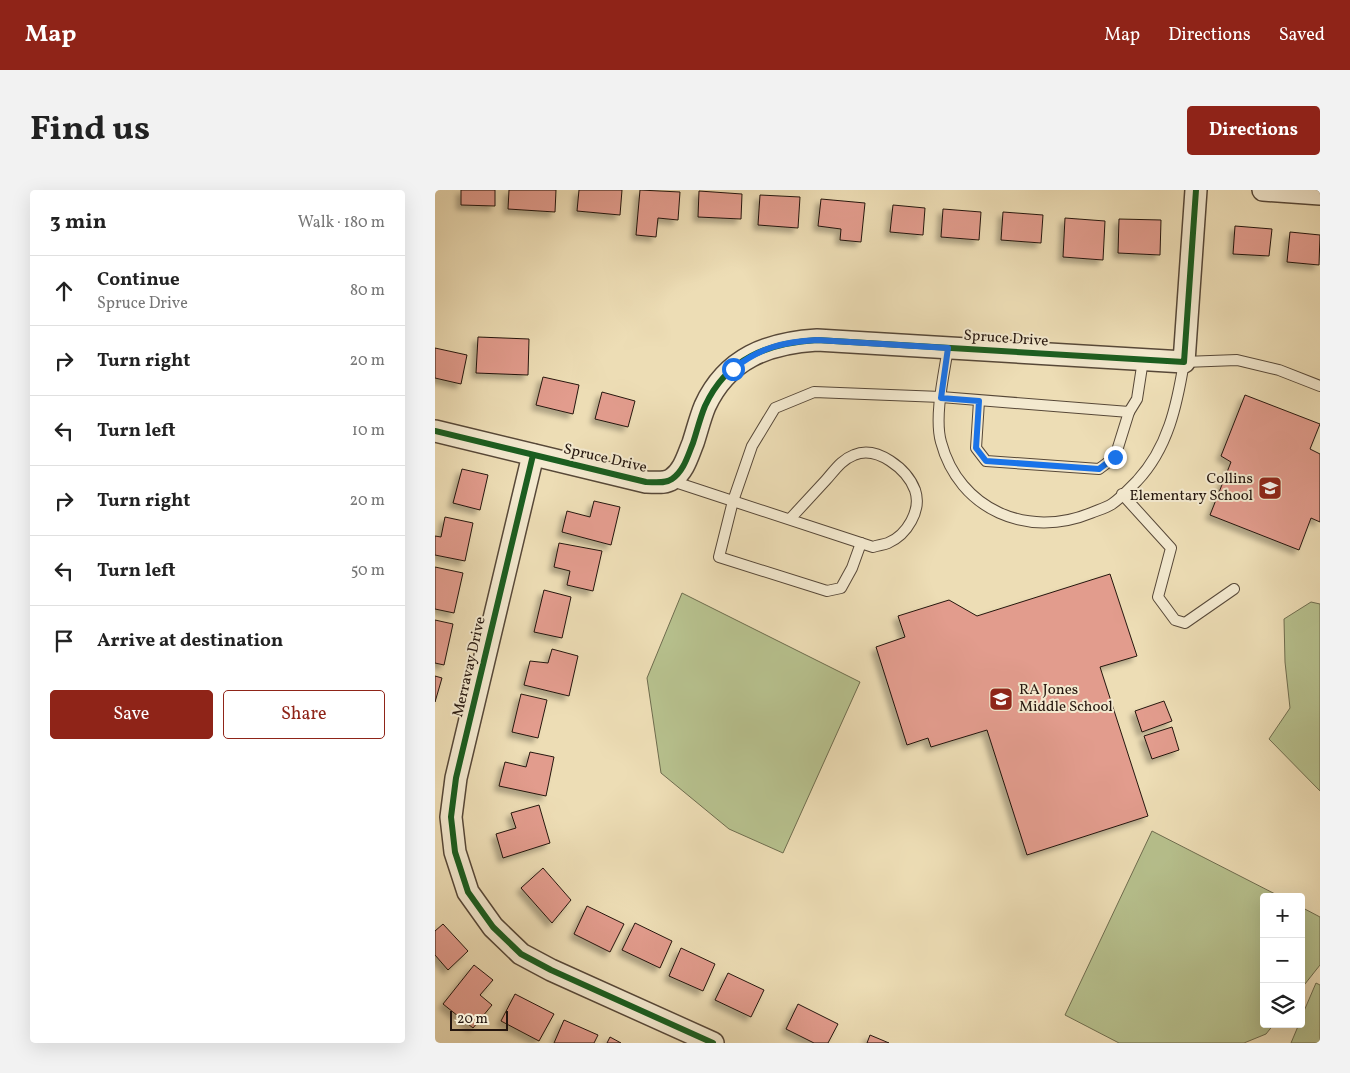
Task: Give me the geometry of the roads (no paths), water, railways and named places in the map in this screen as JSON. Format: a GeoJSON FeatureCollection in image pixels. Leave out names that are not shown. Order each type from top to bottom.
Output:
{"type":"FeatureCollection","features":[{"type":"Feature","properties":{"kind":"street"},"geometry":{"type":"LineString","coordinates":[[1185,362],[1196,190]]}},
{"type":"Feature","properties":{"kind":"street"},"geometry":{"type":"LineString","coordinates":[[1263,190],[1320,194]]}},
{"type":"Feature","properties":{"kind":"street","name":"Spruce Drive"},"geometry":{"type":"LineString","coordinates":[[435,431],[646,482],[671,480],[685,464],[705,407],[720,382],[748,358],[764,349],[781,344],[817,340],[1185,362]]}},
{"type":"Feature","properties":{"kind":"street","name":"Merravay Drive"},"geometry":{"type":"LineString","coordinates":[[533,456],[456,778],[451,817],[455,852],[468,892],[493,927],[521,954],[551,970],[713,1043]]}},
{"type":"Feature","properties":{"kind":"lane"},"geometry":{"type":"LineString","coordinates":[[948,348],[938,418],[940,441],[950,469],[971,496],[997,512],[1023,521],[1054,523],[1081,517],[1112,504],[1138,480],[1155,458],[1167,433],[1177,404],[1185,362],[1237,360],[1279,370],[1320,386]]}},
{"type":"Feature","properties":{"kind":"lane"},"geometry":{"type":"LineString","coordinates":[[979,401],[976,448],[986,461],[1099,469],[1115,457],[1129,412],[1137,399],[1143,360]]}},
{"type":"Feature","properties":{"kind":"lane"},"geometry":{"type":"LineString","coordinates":[[861,543],[852,568],[841,588],[827,590],[719,557],[733,501],[752,446],[775,408],[814,392],[941,398],[1129,412]]}},
{"type":"Feature","properties":{"kind":"lane"},"geometry":{"type":"LineString","coordinates":[[671,480],[861,543],[873,546],[888,543],[907,529],[916,508],[915,491],[905,472],[885,458],[872,453],[855,454],[838,465],[790,519]]}},
{"type":"Feature","properties":{"kind":"lane"},"geometry":{"type":"LineString","coordinates":[[1123,494],[1171,548],[1158,597],[1175,620],[1185,623],[1234,589]]}},
{"type":"Feature","properties":{"kind":"place","name":"Collins Elementary School"},"geometry":{"type":"Point","coordinates":[1270,488]}},
{"type":"Feature","properties":{"kind":"place","name":"RA Jones Middle School"},"geometry":{"type":"Point","coordinates":[1001,699]}}]}
